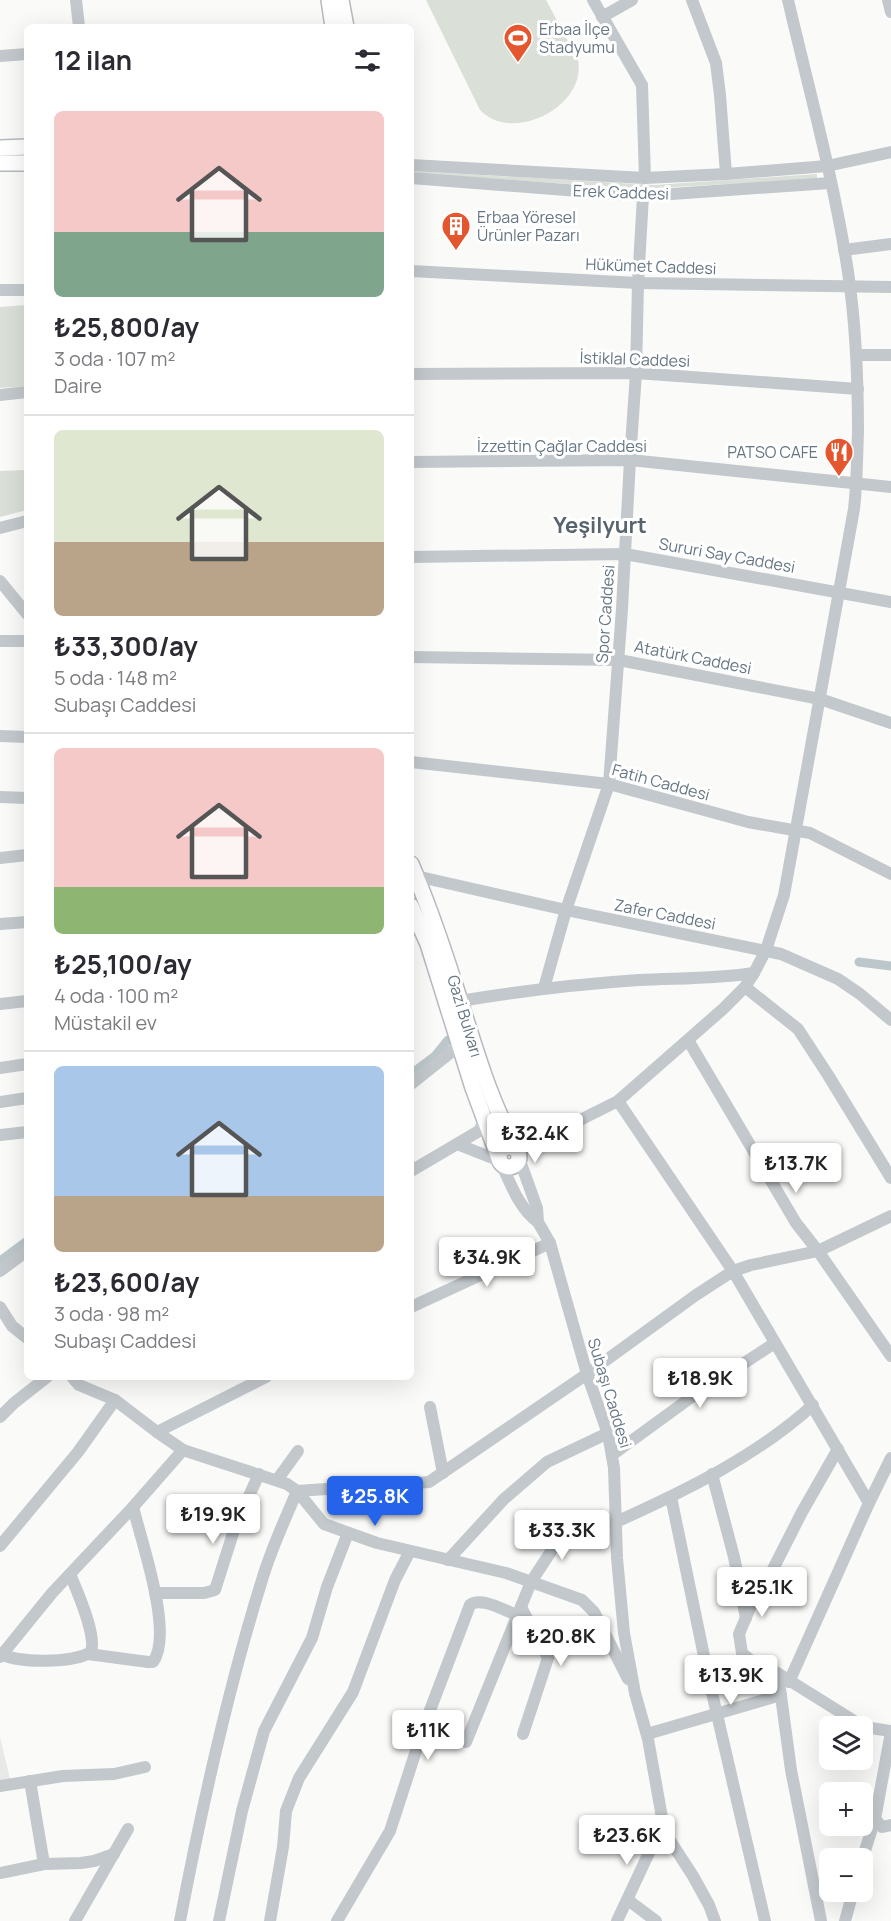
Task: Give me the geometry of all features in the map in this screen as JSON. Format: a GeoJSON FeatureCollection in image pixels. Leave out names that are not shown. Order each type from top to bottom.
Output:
{"type":"FeatureCollection","features":[{"type":"Feature","properties":{"kind":"main road"},"geometry":{"type":"LineString","coordinates":[[329,0],[333,24]]}},
{"type":"Feature","properties":{"kind":"main road"},"geometry":{"type":"LineString","coordinates":[[341,0],[345,24]]}},
{"type":"Feature","properties":{"kind":"main road"},"geometry":{"type":"LineString","coordinates":[[0,148],[24,147]]}},
{"type":"Feature","properties":{"kind":"main road"},"geometry":{"type":"LineString","coordinates":[[0,163],[24,163]]}},
{"type":"Feature","properties":{"kind":"main road","name":"Gazi Bulvarı"},"geometry":{"type":"LineString","coordinates":[[414,877],[444,950],[507,1153]]}},
{"type":"Feature","properties":{"kind":"main road","name":"Gazi Bulvarı"},"geometry":{"type":"LineString","coordinates":[[414,913],[431,954],[485,1120],[507,1153]]}},
{"type":"Feature","properties":{"kind":"street"},"geometry":{"type":"LineString","coordinates":[[76,0],[79,24]]}},
{"type":"Feature","properties":{"kind":"street"},"geometry":{"type":"LineString","coordinates":[[593,0],[642,85],[645,178]]}},
{"type":"Feature","properties":{"kind":"street"},"geometry":{"type":"LineString","coordinates":[[602,17],[632,0]]}},
{"type":"Feature","properties":{"kind":"street"},"geometry":{"type":"LineString","coordinates":[[692,0],[716,63],[726,174]]}},
{"type":"Feature","properties":{"kind":"street"},"geometry":{"type":"LineString","coordinates":[[457,1144],[507,1153],[618,1101],[745,987],[766,950],[783,895],[840,592],[857,484],[858,389],[857,355],[844,250],[788,0]]}},
{"type":"Feature","properties":{"kind":"street"},"geometry":{"type":"LineString","coordinates":[[888,0],[891,12]]}},
{"type":"Feature","properties":{"kind":"street"},"geometry":{"type":"LineString","coordinates":[[0,56],[24,54]]}},
{"type":"Feature","properties":{"kind":"street","name":"Erek Caddesi"},"geometry":{"type":"LineString","coordinates":[[414,165],[645,178],[827,166],[891,152]]}},
{"type":"Feature","properties":{"kind":"street","name":"Erek Caddesi"},"geometry":{"type":"LineString","coordinates":[[414,178],[643,196],[830,183]]}},
{"type":"Feature","properties":{"kind":"street","name":"Spor Caddesi"},"geometry":{"type":"LineString","coordinates":[[544,988],[566,910],[609,784],[619,660],[636,373],[643,196]]}},
{"type":"Feature","properties":{"kind":"street"},"geometry":{"type":"LineString","coordinates":[[844,250],[891,244]]}},
{"type":"Feature","properties":{"kind":"street","name":"Hükümet Caddesi"},"geometry":{"type":"LineString","coordinates":[[414,271],[638,283],[891,287]]}},
{"type":"Feature","properties":{"kind":"street"},"geometry":{"type":"LineString","coordinates":[[0,290],[24,290]]}},
{"type":"Feature","properties":{"kind":"street"},"geometry":{"type":"LineString","coordinates":[[857,355],[891,356]]}},
{"type":"Feature","properties":{"kind":"street","name":"İstiklal Caddesi"},"geometry":{"type":"LineString","coordinates":[[414,374],[636,373],[858,389]]}},
{"type":"Feature","properties":{"kind":"street"},"geometry":{"type":"LineString","coordinates":[[0,395],[24,392]]}},
{"type":"Feature","properties":{"kind":"street","name":"İzzettin Çağlar Caddesi"},"geometry":{"type":"LineString","coordinates":[[414,462],[630,460],[891,487]]}},
{"type":"Feature","properties":{"kind":"street"},"geometry":{"type":"LineString","coordinates":[[0,528],[24,522]]}},
{"type":"Feature","properties":{"kind":"street","name":"Sururi Say Caddesi"},"geometry":{"type":"LineString","coordinates":[[414,556],[625,554],[891,602]]}},
{"type":"Feature","properties":{"kind":"street"},"geometry":{"type":"LineString","coordinates":[[0,581],[24,610]]}},
{"type":"Feature","properties":{"kind":"street"},"geometry":{"type":"LineString","coordinates":[[0,641],[24,641]]}},
{"type":"Feature","properties":{"kind":"street","name":"Atatürk Caddesi"},"geometry":{"type":"LineString","coordinates":[[414,657],[619,660],[820,699],[891,723]]}},
{"type":"Feature","properties":{"kind":"street"},"geometry":{"type":"LineString","coordinates":[[0,736],[24,737]]}},
{"type":"Feature","properties":{"kind":"street","name":"Fatih Caddesi"},"geometry":{"type":"LineString","coordinates":[[414,762],[609,784],[748,822],[821,837],[891,874]]}},
{"type":"Feature","properties":{"kind":"street"},"geometry":{"type":"LineString","coordinates":[[0,797],[24,798]]}},
{"type":"Feature","properties":{"kind":"street"},"geometry":{"type":"LineString","coordinates":[[0,858],[24,855]]}},
{"type":"Feature","properties":{"kind":"street","name":"Zafer Caddesi"},"geometry":{"type":"LineString","coordinates":[[414,875],[566,910],[766,950],[792,958],[838,979],[891,1020]]}},
{"type":"Feature","properties":{"kind":"street"},"geometry":{"type":"LineString","coordinates":[[0,924],[24,922]]}},
{"type":"Feature","properties":{"kind":"street"},"geometry":{"type":"LineString","coordinates":[[460,1001],[544,988],[754,973]]}},
{"type":"Feature","properties":{"kind":"street"},"geometry":{"type":"LineString","coordinates":[[745,987],[798,1029],[891,1178]]}},
{"type":"Feature","properties":{"kind":"street"},"geometry":{"type":"LineString","coordinates":[[0,1004],[24,1001]]}},
{"type":"Feature","properties":{"kind":"street"},"geometry":{"type":"LineString","coordinates":[[688,1040],[796,1223],[891,1356]]}},
{"type":"Feature","properties":{"kind":"street"},"geometry":{"type":"LineString","coordinates":[[414,1082],[460,1045]]}},
{"type":"Feature","properties":{"kind":"street"},"geometry":{"type":"LineString","coordinates":[[0,1068],[24,1064]]}},
{"type":"Feature","properties":{"kind":"street"},"geometry":{"type":"LineString","coordinates":[[0,1102],[24,1098]]}},
{"type":"Feature","properties":{"kind":"street"},"geometry":{"type":"LineString","coordinates":[[618,1101],[734,1271],[869,1503]]}},
{"type":"Feature","properties":{"kind":"street"},"geometry":{"type":"LineString","coordinates":[[414,1169],[479,1131],[485,1120]]}},
{"type":"Feature","properties":{"kind":"street"},"geometry":{"type":"LineString","coordinates":[[0,1135],[24,1132]]}},
{"type":"Feature","properties":{"kind":"street","name":"Subaşı Caddesi"},"geometry":{"type":"LineString","coordinates":[[507,1153],[523,1207],[538,1222],[550,1243],[587,1374],[608,1433],[612,1455],[617,1558],[624,1633],[635,1693],[647,1734],[663,1823],[669,1839],[693,1876],[715,1921]]}},
{"type":"Feature","properties":{"kind":"street","name":"Subaşı Caddesi"},"geometry":{"type":"LineString","coordinates":[[507,1153],[537,1208],[538,1222]]}},
{"type":"Feature","properties":{"kind":"street"},"geometry":{"type":"LineString","coordinates":[[297,1491],[429,1482],[587,1374],[696,1295],[734,1271],[751,1265],[818,1251],[891,1216]]}},
{"type":"Feature","properties":{"kind":"street"},"geometry":{"type":"LineString","coordinates":[[414,1306],[550,1243]]}},
{"type":"Feature","properties":{"kind":"street"},"geometry":{"type":"LineString","coordinates":[[0,1271],[24,1253]]}},
{"type":"Feature","properties":{"kind":"street"},"geometry":{"type":"LineString","coordinates":[[0,1307],[12,1326],[24,1336]]}},
{"type":"Feature","properties":{"kind":"street"},"geometry":{"type":"LineString","coordinates":[[612,1455],[693,1396],[775,1343]]}},
{"type":"Feature","properties":{"kind":"street"},"geometry":{"type":"LineString","coordinates":[[0,1417],[43,1380]]}},
{"type":"Feature","properties":{"kind":"street"},"geometry":{"type":"LineString","coordinates":[[75,1380],[79,1385],[115,1400],[183,1450],[277,1480],[297,1491],[324,1524],[376,1543],[506,1573],[582,1600],[594,1612],[635,1693]]}},
{"type":"Feature","properties":{"kind":"street"},"geometry":{"type":"LineString","coordinates":[[157,1432],[260,1380]]}},
{"type":"Feature","properties":{"kind":"street"},"geometry":{"type":"LineString","coordinates":[[0,1546],[72,1459],[115,1400]]}},
{"type":"Feature","properties":{"kind":"street"},"geometry":{"type":"LineString","coordinates":[[616,1521],[671,1497],[761,1445],[793,1423],[813,1405]]}},
{"type":"Feature","properties":{"kind":"street"},"geometry":{"type":"LineString","coordinates":[[430,1407],[443,1473]]}},
{"type":"Feature","properties":{"kind":"street"},"geometry":{"type":"LineString","coordinates":[[448,1560],[504,1500],[547,1462],[608,1433]]}},
{"type":"Feature","properties":{"kind":"street"},"geometry":{"type":"LineString","coordinates":[[838,1449],[802,1512],[767,1581],[752,1603],[739,1634],[742,1653],[754,1663],[771,1670],[864,1727],[891,1732],[875,1819],[866,1848]]}},
{"type":"Feature","properties":{"kind":"street"},"geometry":{"type":"LineString","coordinates":[[133,1507],[155,1593],[160,1635],[157,1654],[153,1662],[88,1654],[42,1661],[1,1655],[41,1606],[183,1450]]}},
{"type":"Feature","properties":{"kind":"street"},"geometry":{"type":"LineString","coordinates":[[277,1480],[298,1451]]}},
{"type":"Feature","properties":{"kind":"street"},"geometry":{"type":"LineString","coordinates":[[821,1921],[792,1770],[781,1695],[783,1678],[891,1458]]}},
{"type":"Feature","properties":{"kind":"street"},"geometry":{"type":"LineString","coordinates":[[712,1473],[734,1557],[746,1618]]}},
{"type":"Feature","properties":{"kind":"street"},"geometry":{"type":"LineString","coordinates":[[155,1593],[204,1593],[215,1590],[235,1527],[259,1474]]}},
{"type":"Feature","properties":{"kind":"street"},"geometry":{"type":"LineString","coordinates":[[180,1921],[204,1796],[231,1687],[262,1577],[297,1491]]}},
{"type":"Feature","properties":{"kind":"street"},"geometry":{"type":"LineString","coordinates":[[671,1497],[709,1680],[765,1921]]}},
{"type":"Feature","properties":{"kind":"street"},"geometry":{"type":"LineString","coordinates":[[466,1742],[531,1582],[569,1524]]}},
{"type":"Feature","properties":{"kind":"street"},"geometry":{"type":"LineString","coordinates":[[219,1921],[242,1811],[264,1731],[312,1638],[327,1587],[348,1533]]}},
{"type":"Feature","properties":{"kind":"street"},"geometry":{"type":"LineString","coordinates":[[270,1921],[283,1847],[286,1810],[299,1778],[353,1692],[395,1580],[410,1551]]}},
{"type":"Feature","properties":{"kind":"street"},"geometry":{"type":"LineString","coordinates":[[70,1574],[92,1639],[93,1647],[88,1654]]}},
{"type":"Feature","properties":{"kind":"street"},"geometry":{"type":"LineString","coordinates":[[337,1921],[390,1831],[424,1726],[473,1602],[480,1601],[519,1611],[548,1658],[523,1734]]}},
{"type":"Feature","properties":{"kind":"street"},"geometry":{"type":"LineString","coordinates":[[647,1734],[781,1695]]}},
{"type":"Feature","properties":{"kind":"street"},"geometry":{"type":"LineString","coordinates":[[0,1786],[63,1776],[114,1774],[145,1767]]}},
{"type":"Feature","properties":{"kind":"street"},"geometry":{"type":"LineString","coordinates":[[30,1781],[44,1864]]}},
{"type":"Feature","properties":{"kind":"street"},"geometry":{"type":"LineString","coordinates":[[875,1819],[882,1827],[891,1825]]}},
{"type":"Feature","properties":{"kind":"street"},"geometry":{"type":"LineString","coordinates":[[617,1921],[663,1823]]}},
{"type":"Feature","properties":{"kind":"street"},"geometry":{"type":"LineString","coordinates":[[75,1921],[128,1829]]}},
{"type":"Feature","properties":{"kind":"street"},"geometry":{"type":"LineString","coordinates":[[0,1873],[44,1864],[93,1861],[114,1854]]}},
{"type":"Feature","properties":{"kind":"street"},"geometry":{"type":"LineString","coordinates":[[628,1900],[656,1921]]}},
{"type":"Feature","properties":{"kind":"street"},"geometry":{"type":"LineString","coordinates":[[846,1921],[851,1902]]}},
{"type":"Feature","properties":{"kind":"shaded area","name":"Erbaa İlçe Stadyumu"},"geometry":{"type":"Polygon","coordinates":[[[426,0],[546,0],[578,60],[578,77],[571,92],[559,105],[527,122],[510,123],[494,120],[480,110],[426,0]]]}},
{"type":"Feature","properties":{"kind":"shaded area"},"geometry":{"type":"Polygon","coordinates":[[[414,171],[655,185],[817,174],[817,179],[640,189],[414,173],[414,171]]]}},
{"type":"Feature","properties":{"kind":"shaded area"},"geometry":{"type":"Polygon","coordinates":[[[24,305],[24,386],[0,388],[0,307],[24,305]]]}},
{"type":"Feature","properties":{"kind":"shaded area"},"geometry":{"type":"Polygon","coordinates":[[[24,470],[24,511],[0,517],[0,471],[24,470]]]}},
{"type":"Feature","properties":{"kind":"shaded area"},"geometry":{"type":"Polygon","coordinates":[[[0,1737],[10,1779],[0,1781],[0,1737]]]}},
{"type":"Feature","properties":{"kind":"waterway"},"geometry":{"type":"LineString","coordinates":[[859,962],[891,966]]}},
{"type":"Feature","properties":{"kind":"waterway"},"geometry":{"type":"LineString","coordinates":[[414,1072],[435,1056],[448,1040]]}},
{"type":"Feature","properties":{"kind":"waterway"},"geometry":{"type":"LineString","coordinates":[[0,1261],[24,1243]]}},
{"type":"Feature","properties":{"kind":"place","name":"Erbaa İlçe Stadyumu"},"geometry":{"type":"Point","coordinates":[518,64]}},
{"type":"Feature","properties":{"kind":"place","name":"Erbaa Yöresel Ürünler Pazarı"},"geometry":{"type":"Point","coordinates":[456,252]}},
{"type":"Feature","properties":{"kind":"place","name":"PATSO CAFE"},"geometry":{"type":"Point","coordinates":[839,478]}},
{"type":"Feature","properties":{"kind":"district","name":"Yeşilyurt"},"geometry":{"type":"Point","coordinates":[600,525]}}]}
